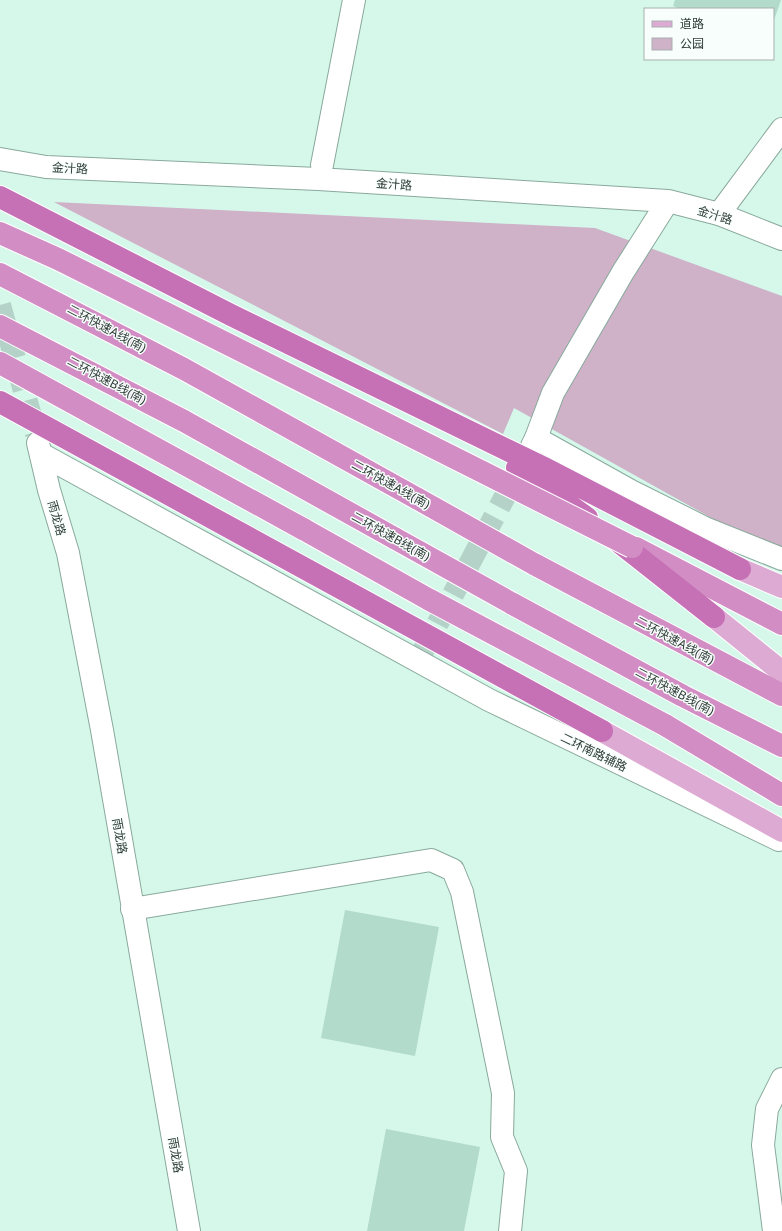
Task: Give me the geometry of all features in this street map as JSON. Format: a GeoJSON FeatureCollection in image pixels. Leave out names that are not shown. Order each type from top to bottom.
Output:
{"type":"FeatureCollection","features":[{"type":"Feature","properties":{"kind":"highway"},"geometry":{"type":"LineString","coordinates":[[0,197],[231,315],[544,468],[740,570]]}},
{"type":"Feature","properties":{"kind":"highway"},"geometry":{"type":"LineString","coordinates":[[0,233],[58,259],[632,547],[782,624]]}},
{"type":"Feature","properties":{"kind":"highway","name":"二环快速A线(南)"},"geometry":{"type":"LineString","coordinates":[[0,274],[184,369],[640,621],[782,695]]}},
{"type":"Feature","properties":{"kind":"highway","name":"二环快速B线(南)"},"geometry":{"type":"LineString","coordinates":[[0,326],[184,421],[612,658],[782,746]]}},
{"type":"Feature","properties":{"kind":"highway"},"geometry":{"type":"LineString","coordinates":[[0,363],[428,598],[665,725],[782,794]]}},
{"type":"Feature","properties":{"kind":"highway"},"geometry":{"type":"LineString","coordinates":[[395,395],[439,418],[529,476],[617,540],[714,617]]}},
{"type":"Feature","properties":{"kind":"highway"},"geometry":{"type":"LineString","coordinates":[[0,402],[602,730]]}},
{"type":"Feature","properties":{"kind":"main road"},"geometry":{"type":"LineString","coordinates":[[740,570],[782,587]]}},
{"type":"Feature","properties":{"kind":"main road"},"geometry":{"type":"LineString","coordinates":[[714,617],[782,672]]}},
{"type":"Feature","properties":{"kind":"main road"},"geometry":{"type":"LineString","coordinates":[[602,730],[669,766],[782,816]]}},
{"type":"Feature","properties":{"kind":"main road"},"geometry":{"type":"LineString","coordinates":[[602,730],[782,831]]}},
{"type":"Feature","properties":{"kind":"street"},"geometry":{"type":"LineString","coordinates":[[322,165],[354,0]]}},
{"type":"Feature","properties":{"kind":"street"},"geometry":{"type":"LineString","coordinates":[[718,214],[782,129]]}},
{"type":"Feature","properties":{"kind":"street","name":"金汁路"},"geometry":{"type":"LineString","coordinates":[[0,160],[46,166],[318,179],[668,201],[718,214],[782,239]]}},
{"type":"Feature","properties":{"kind":"street"},"geometry":{"type":"LineString","coordinates":[[668,201],[623,272],[553,393],[534,442],[707,529],[782,559]]}},
{"type":"Feature","properties":{"kind":"street","name":"二环南路辅路"},"geometry":{"type":"LineString","coordinates":[[40,449],[555,734],[782,842]]}},
{"type":"Feature","properties":{"kind":"street","name":"雨龙路"},"geometry":{"type":"LineString","coordinates":[[40,449],[49,490],[68,554],[102,730],[189,1231]]}},
{"type":"Feature","properties":{"kind":"street"},"geometry":{"type":"LineString","coordinates":[[132,909],[431,860],[453,870],[462,892],[503,1092],[502,1137],[516,1171],[510,1231]]}},
{"type":"Feature","properties":{"kind":"street"},"geometry":{"type":"LineString","coordinates":[[774,1231],[763,1145],[768,1109],[782,1079]]}},
{"type":"Feature","properties":{"kind":"green space"},"geometry":{"type":"Polygon","coordinates":[[[54,202],[595,228],[782,296],[782,549],[742,535],[514,408],[503,434],[54,202]]]}},
{"type":"Feature","properties":{"kind":"building"},"geometry":{"type":"Polygon","coordinates":[[[675,0],[781,0],[774,20],[774,8],[678,8],[673,6],[675,0]]]}},
{"type":"Feature","properties":{"kind":"building"},"geometry":{"type":"Polygon","coordinates":[[[345,910],[439,927],[415,1056],[321,1038],[345,910]]]}},
{"type":"Feature","properties":{"kind":"building"},"geometry":{"type":"Polygon","coordinates":[[[386,1129],[480,1147],[464,1231],[367,1231],[386,1129]]]}},
{"type":"Feature","properties":{"kind":"tunnel"},"geometry":{"type":"LineString","coordinates":[[0,305],[36,434]]}},
{"type":"Feature","properties":{"kind":"tunnel"},"geometry":{"type":"LineString","coordinates":[[422,653],[519,470]]}}]}
